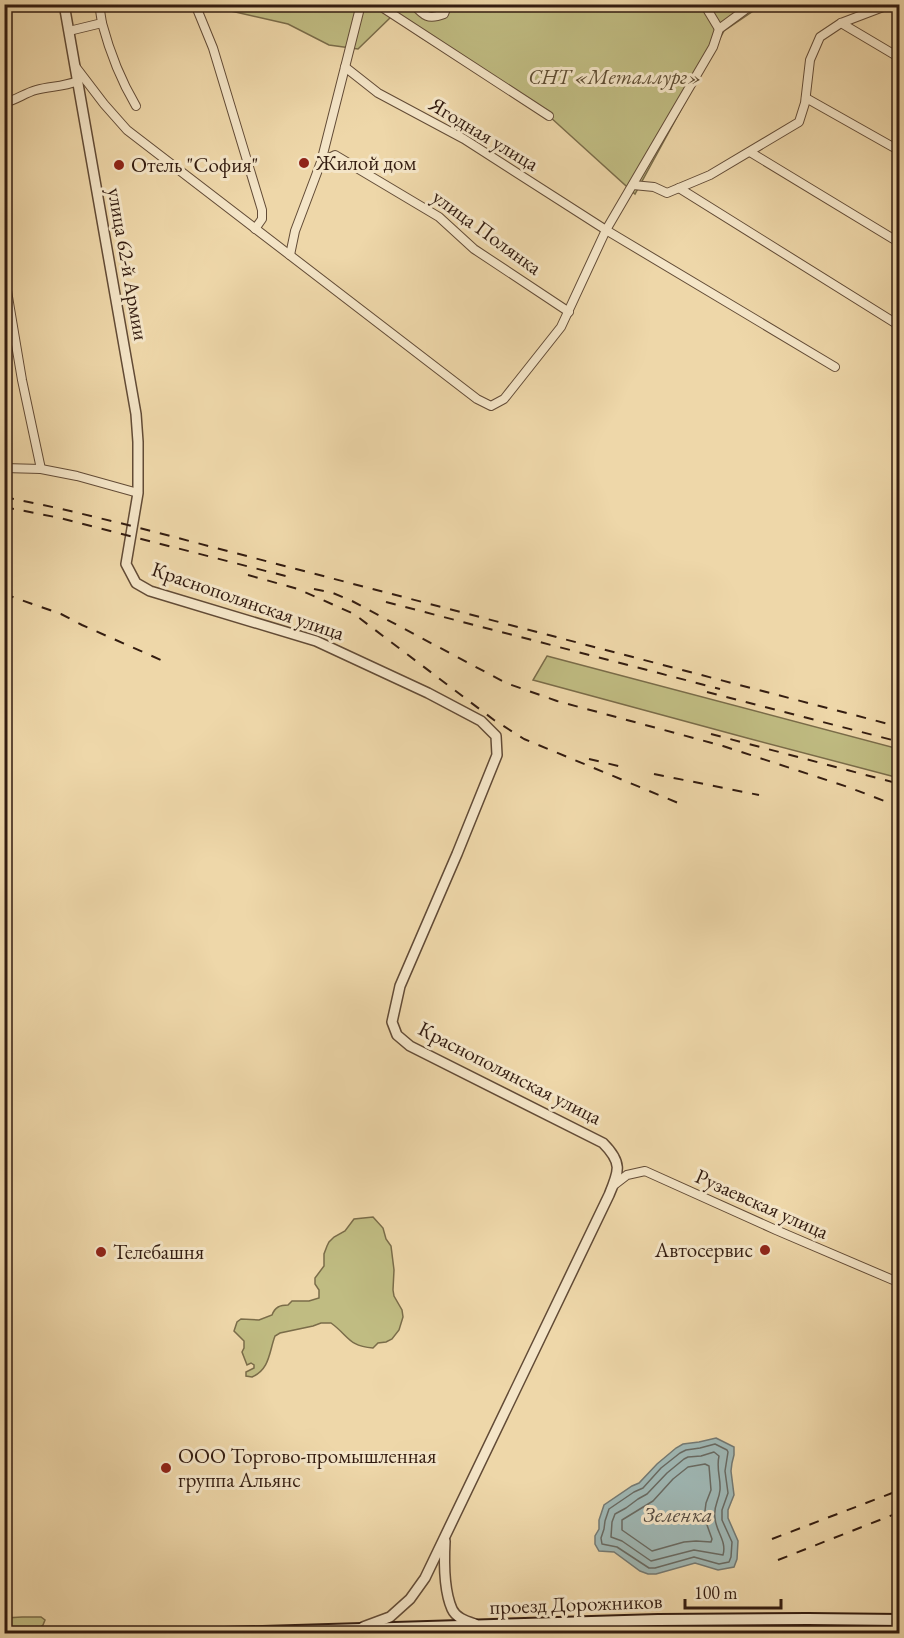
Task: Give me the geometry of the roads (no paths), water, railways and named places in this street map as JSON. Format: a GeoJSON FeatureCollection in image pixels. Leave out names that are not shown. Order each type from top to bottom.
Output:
{"type":"FeatureCollection","features":[{"type":"Feature","properties":{"kind":"main road","name":"проезд Дорожников"},"geometry":{"type":"LineString","coordinates":[[362,1628],[658,1620],[808,1618],[900,1620]]}},
{"type":"Feature","properties":{"kind":"main road","name":"Краснополянская улица"},"geometry":{"type":"LineString","coordinates":[[194,1634],[362,1628]]}},
{"type":"Feature","properties":{"kind":"street","name":"улица 62-й Армии"},"geometry":{"type":"LineString","coordinates":[[64,4],[136,414],[138,493],[131,532]]}},
{"type":"Feature","properties":{"kind":"street"},"geometry":{"type":"LineString","coordinates":[[99,4],[111,53],[123,84],[136,106]]}},
{"type":"Feature","properties":{"kind":"street"},"geometry":{"type":"LineString","coordinates":[[195,4],[213,48],[262,210],[262,219],[255,229]]}},
{"type":"Feature","properties":{"kind":"street"},"geometry":{"type":"LineString","coordinates":[[290,255],[295,231],[321,162],[361,4]]}},
{"type":"Feature","properties":{"kind":"street"},"geometry":{"type":"LineString","coordinates":[[377,4],[549,116]]}},
{"type":"Feature","properties":{"kind":"street"},"geometry":{"type":"LineString","coordinates":[[413,4],[423,15],[435,18],[444,15],[448,4]]}},
{"type":"Feature","properties":{"kind":"street"},"geometry":{"type":"LineString","coordinates":[[704,4],[719,29]]}},
{"type":"Feature","properties":{"kind":"street"},"geometry":{"type":"LineString","coordinates":[[75,66],[127,130],[477,399],[490,406],[504,399],[561,327],[606,230],[713,47],[719,29],[753,4]]}},
{"type":"Feature","properties":{"kind":"street"},"geometry":{"type":"LineString","coordinates":[[633,185],[654,187],[667,193],[710,175],[799,122],[806,98],[810,60],[820,37],[840,23],[891,4]]}},
{"type":"Feature","properties":{"kind":"street"},"geometry":{"type":"LineString","coordinates":[[69,31],[102,23]]}},
{"type":"Feature","properties":{"kind":"street"},"geometry":{"type":"LineString","coordinates":[[840,23],[900,58]]}},
{"type":"Feature","properties":{"kind":"street","name":"Ягодная улица"},"geometry":{"type":"LineString","coordinates":[[345,67],[378,93],[464,139],[606,230],[835,367]]}},
{"type":"Feature","properties":{"kind":"street"},"geometry":{"type":"LineString","coordinates":[[4,103],[34,91],[65,86],[78,81]]}},
{"type":"Feature","properties":{"kind":"street"},"geometry":{"type":"LineString","coordinates":[[806,98],[900,151]]}},
{"type":"Feature","properties":{"kind":"street"},"geometry":{"type":"LineString","coordinates":[[750,152],[900,243]]}},
{"type":"Feature","properties":{"kind":"street","name":"улица Полянка"},"geometry":{"type":"LineString","coordinates":[[321,162],[335,155],[439,217],[474,249],[569,312]]}},
{"type":"Feature","properties":{"kind":"street"},"geometry":{"type":"LineString","coordinates":[[679,188],[900,326]]}},
{"type":"Feature","properties":{"kind":"street"},"geometry":{"type":"LineString","coordinates":[[4,273],[7,303],[41,469]]}},
{"type":"Feature","properties":{"kind":"street"},"geometry":{"type":"LineString","coordinates":[[4,468],[41,469],[77,476],[138,493]]}},
{"type":"Feature","properties":{"kind":"street","name":"Краснополянская улица"},"geometry":{"type":"LineString","coordinates":[[131,532],[126,564],[136,583],[150,591],[316,641],[481,721],[496,736],[497,755],[400,986],[392,1022],[397,1035],[410,1046],[603,1143],[614,1154],[617,1165],[617,1175],[613,1186],[425,1578],[410,1599],[390,1617],[362,1628]]}},
{"type":"Feature","properties":{"kind":"street","name":"Рузаевская улица"},"geometry":{"type":"LineString","coordinates":[[613,1186],[627,1175],[645,1171],[900,1283]]}},
{"type":"Feature","properties":{"kind":"street"},"geometry":{"type":"LineString","coordinates":[[445,1539],[447,1590],[452,1610],[463,1620],[481,1626]]}},
{"type":"Feature","properties":{"kind":"water","name":"Зеленка"},"geometry":{"type":"Polygon","coordinates":[[[716,1438],[734,1447],[731,1471],[734,1495],[728,1510],[728,1518],[738,1541],[734,1567],[718,1570],[695,1563],[656,1574],[648,1574],[640,1571],[614,1552],[599,1551],[595,1544],[595,1536],[599,1529],[599,1520],[604,1505],[639,1483],[676,1448],[683,1444],[716,1438]]]}},
{"type":"Feature","properties":{"kind":"railway"},"geometry":{"type":"LineString","coordinates":[[4,497],[132,526],[900,727]]}},
{"type":"Feature","properties":{"kind":"railway"},"geometry":{"type":"LineString","coordinates":[[4,507],[60,518],[293,578]]}},
{"type":"Feature","properties":{"kind":"railway"},"geometry":{"type":"LineString","coordinates":[[248,575],[298,589],[354,614],[494,720],[524,739],[683,805]]}},
{"type":"Feature","properties":{"kind":"railway"},"geometry":{"type":"LineString","coordinates":[[314,589],[333,593],[352,601],[506,683],[557,701],[723,746],[848,787],[900,807]]}},
{"type":"Feature","properties":{"kind":"railway"},"geometry":{"type":"LineString","coordinates":[[4,594],[61,614],[161,660]]}},
{"type":"Feature","properties":{"kind":"railway"},"geometry":{"type":"LineString","coordinates":[[386,602],[720,689]]}},
{"type":"Feature","properties":{"kind":"railway"},"geometry":{"type":"LineString","coordinates":[[707,692],[900,742]]}},
{"type":"Feature","properties":{"kind":"railway"},"geometry":{"type":"LineString","coordinates":[[711,734],[900,784]]}},
{"type":"Feature","properties":{"kind":"railway"},"geometry":{"type":"LineString","coordinates":[[589,759],[627,768]]}},
{"type":"Feature","properties":{"kind":"railway"},"geometry":{"type":"LineString","coordinates":[[654,774],[759,795]]}},
{"type":"Feature","properties":{"kind":"railway"},"geometry":{"type":"LineString","coordinates":[[772,1539],[900,1490]]}},
{"type":"Feature","properties":{"kind":"railway"},"geometry":{"type":"LineString","coordinates":[[778,1560],[900,1512]]}},
{"type":"Feature","properties":{"kind":"place","name":"Жилой дом"},"geometry":{"type":"Point","coordinates":[304,163]}},
{"type":"Feature","properties":{"kind":"place","name":"Отель \"София\""},"geometry":{"type":"Point","coordinates":[119,165]}},
{"type":"Feature","properties":{"kind":"place","name":"Автосервис"},"geometry":{"type":"Point","coordinates":[765,1250]}},
{"type":"Feature","properties":{"kind":"place","name":"Телебашня"},"geometry":{"type":"Point","coordinates":[101,1252]}},
{"type":"Feature","properties":{"kind":"place","name":"ООО Торгово-промышленная группа Альянс"},"geometry":{"type":"Point","coordinates":[166,1468]}},
{"type":"Feature","properties":{"kind":"park label","name":"СНТ «Металлург»"},"geometry":{"type":"Point","coordinates":[615,77]}}]}
